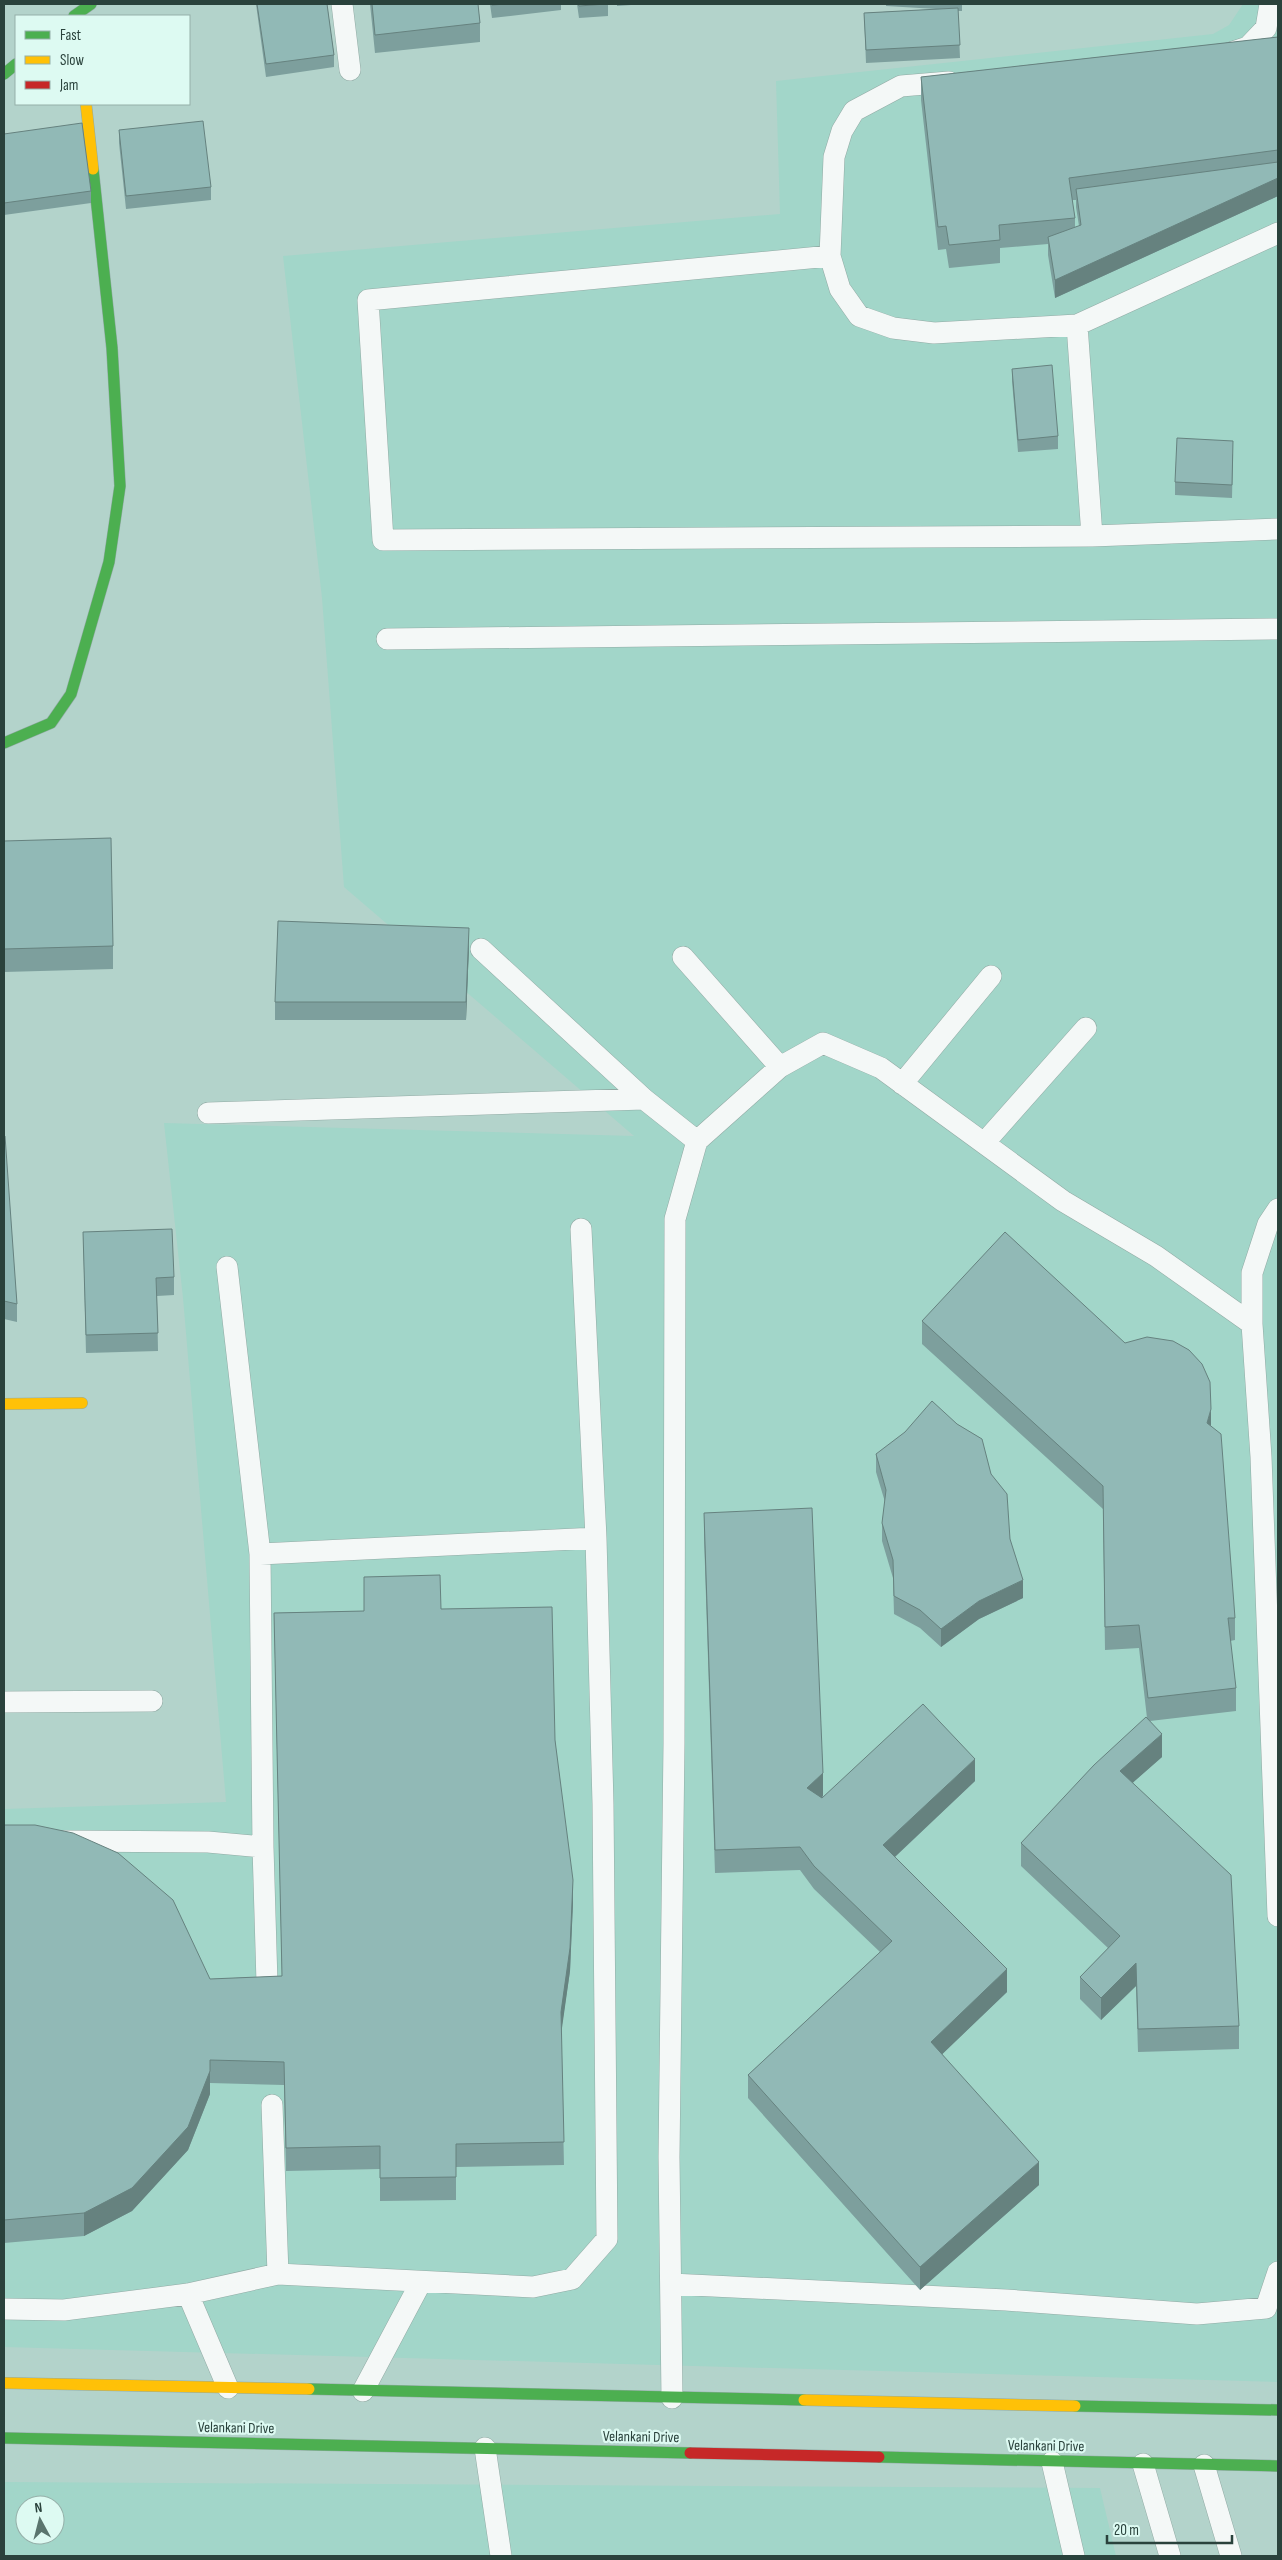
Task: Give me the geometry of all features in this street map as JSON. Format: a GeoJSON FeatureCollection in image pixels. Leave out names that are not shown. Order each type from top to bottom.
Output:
{"type":"FeatureCollection","features":[{"type":"Feature","properties":{"kind":"street"},"geometry":{"type":"LineString","coordinates":[[75,15],[91,4]]}},
{"type":"Feature","properties":{"kind":"street"},"geometry":{"type":"LineString","coordinates":[[4,74],[15,65]]}},
{"type":"Feature","properties":{"kind":"street"},"geometry":{"type":"LineString","coordinates":[[4,743],[51,722],[71,694],[109,562],[120,486],[112,348],[86,105]]}},
{"type":"Feature","properties":{"kind":"street"},"geometry":{"type":"LineString","coordinates":[[4,1404],[82,1403]]}},
{"type":"Feature","properties":{"kind":"street"},"geometry":{"type":"LineString","coordinates":[[4,2383],[1278,2410]]}},
{"type":"Feature","properties":{"kind":"street","name":"Velankani Drive"},"geometry":{"type":"LineString","coordinates":[[4,2438],[1278,2466]]}},
{"type":"Feature","properties":{"kind":"lane"},"geometry":{"type":"LineString","coordinates":[[342,4],[350,70]]}},
{"type":"Feature","properties":{"kind":"lane"},"geometry":{"type":"LineString","coordinates":[[1209,58],[1226,55],[1248,47],[1266,28],[1270,4]]}},
{"type":"Feature","properties":{"kind":"lane"},"geometry":{"type":"LineString","coordinates":[[968,80],[900,86],[854,111],[842,131],[834,157],[830,256],[840,289],[859,316],[894,328],[934,332],[1077,325],[1278,233]]}},
{"type":"Feature","properties":{"kind":"lane"},"geometry":{"type":"LineString","coordinates":[[830,256],[368,300],[383,540],[1092,536],[1278,529]]}},
{"type":"Feature","properties":{"kind":"lane"},"geometry":{"type":"LineString","coordinates":[[1077,325],[1092,536]]}},
{"type":"Feature","properties":{"kind":"lane"},"geometry":{"type":"LineString","coordinates":[[387,639],[1278,629]]}},
{"type":"Feature","properties":{"kind":"lane"},"geometry":{"type":"LineString","coordinates":[[481,949],[644,1099],[697,1141]]}},
{"type":"Feature","properties":{"kind":"lane"},"geometry":{"type":"LineString","coordinates":[[683,957],[780,1067]]}},
{"type":"Feature","properties":{"kind":"lane"},"geometry":{"type":"LineString","coordinates":[[902,1084],[991,976]]}},
{"type":"Feature","properties":{"kind":"lane"},"geometry":{"type":"LineString","coordinates":[[984,1142],[1086,1028]]}},
{"type":"Feature","properties":{"kind":"lane"},"geometry":{"type":"LineString","coordinates":[[672,2398],[669,2158],[674,1743],[675,1218],[697,1141],[780,1067],[823,1043],[881,1068],[1063,1201],[1156,1256],[1252,1324]]}},
{"type":"Feature","properties":{"kind":"lane"},"geometry":{"type":"LineString","coordinates":[[208,1113],[644,1099]]}},
{"type":"Feature","properties":{"kind":"lane"},"geometry":{"type":"LineString","coordinates":[[1278,1209],[1268,1224],[1252,1273],[1252,1324],[1261,1457],[1278,1916]]}},
{"type":"Feature","properties":{"kind":"lane"},"geometry":{"type":"LineString","coordinates":[[4,2309],[64,2310],[188,2294],[278,2274],[533,2287],[572,2279],[607,2240],[603,1804],[596,1538],[580,1229]]}},
{"type":"Feature","properties":{"kind":"lane"},"geometry":{"type":"LineString","coordinates":[[227,1267],[260,1554],[263,1847],[267,1983]]}},
{"type":"Feature","properties":{"kind":"lane"},"geometry":{"type":"LineString","coordinates":[[260,1554],[596,1538]]}},
{"type":"Feature","properties":{"kind":"lane"},"geometry":{"type":"LineString","coordinates":[[4,1702],[152,1701]]}},
{"type":"Feature","properties":{"kind":"lane"},"geometry":{"type":"LineString","coordinates":[[44,1841],[208,1842],[263,1847]]}},
{"type":"Feature","properties":{"kind":"lane"},"geometry":{"type":"LineString","coordinates":[[272,2106],[278,2274]]}},
{"type":"Feature","properties":{"kind":"lane"},"geometry":{"type":"LineString","coordinates":[[671,2284],[1006,2300],[1197,2314],[1266,2308],[1278,2272]]}},
{"type":"Feature","properties":{"kind":"lane"},"geometry":{"type":"LineString","coordinates":[[363,2391],[421,2282]]}},
{"type":"Feature","properties":{"kind":"lane"},"geometry":{"type":"LineString","coordinates":[[188,2294],[228,2388]]}},
{"type":"Feature","properties":{"kind":"lane"},"geometry":{"type":"LineString","coordinates":[[486,2448],[501,2556]]}},
{"type":"Feature","properties":{"kind":"lane"},"geometry":{"type":"LineString","coordinates":[[1052,2462],[1074,2556]]}},
{"type":"Feature","properties":{"kind":"lane"},"geometry":{"type":"LineString","coordinates":[[1143,2464],[1170,2556]]}},
{"type":"Feature","properties":{"kind":"lane"},"geometry":{"type":"LineString","coordinates":[[1204,2465],[1231,2556]]}},
{"type":"Feature","properties":{"kind":"shaded area"},"geometry":{"type":"Polygon","coordinates":[[[1243,4],[1278,4],[1278,2382],[4,2347],[4,1809],[226,1802],[183,1298],[164,1123],[634,1136],[344,887],[322,598],[283,256],[780,214],[776,81],[1213,34],[1229,25],[1243,4]]]}},
{"type":"Feature","properties":{"kind":"shaded area"},"geometry":{"type":"Polygon","coordinates":[[[4,2482],[1100,2488],[1116,2556],[4,2556],[4,2482]]]}},
{"type":"Feature","properties":{"kind":"building"},"geometry":{"type":"Polygon","coordinates":[[[257,4],[327,4],[334,55],[266,64],[257,4]]]}},
{"type":"Feature","properties":{"kind":"building"},"geometry":{"type":"Polygon","coordinates":[[[372,4],[478,4],[480,23],[375,35],[372,4]]]}},
{"type":"Feature","properties":{"kind":"building"},"geometry":{"type":"Polygon","coordinates":[[[578,4],[606,4],[579,6],[578,4]]]}},
{"type":"Feature","properties":{"kind":"building"},"geometry":{"type":"Polygon","coordinates":[[[958,8],[960,45],[866,50],[864,13],[958,8]]]}},
{"type":"Feature","properties":{"kind":"building"},"geometry":{"type":"Polygon","coordinates":[[[1278,37],[1278,150],[1069,178],[1075,218],[999,225],[1000,240],[949,245],[946,226],[938,227],[921,77],[1278,37]]]}},
{"type":"Feature","properties":{"kind":"building"},"geometry":{"type":"Polygon","coordinates":[[[203,121],[211,187],[126,196],[119,130],[203,121]]]}},
{"type":"Feature","properties":{"kind":"building"},"geometry":{"type":"Polygon","coordinates":[[[82,123],[91,191],[4,203],[4,134],[82,123]]]}},
{"type":"Feature","properties":{"kind":"building"},"geometry":{"type":"Polygon","coordinates":[[[1278,162],[1278,178],[1055,280],[1048,237],[1081,225],[1076,189],[1278,162]]]}},
{"type":"Feature","properties":{"kind":"building"},"geometry":{"type":"Polygon","coordinates":[[[1052,365],[1058,436],[1018,440],[1012,369],[1052,365]]]}},
{"type":"Feature","properties":{"kind":"building"},"geometry":{"type":"Polygon","coordinates":[[[1177,438],[1233,441],[1232,485],[1175,482],[1177,438]]]}},
{"type":"Feature","properties":{"kind":"building"},"geometry":{"type":"Polygon","coordinates":[[[111,838],[113,946],[4,949],[4,841],[111,838]]]}},
{"type":"Feature","properties":{"kind":"building"},"geometry":{"type":"Polygon","coordinates":[[[278,921],[469,928],[466,1002],[275,1002],[278,921]]]}},
{"type":"Feature","properties":{"kind":"building"},"geometry":{"type":"Polygon","coordinates":[[[5,1136],[17,1304],[4,1301],[5,1136]]]}},
{"type":"Feature","properties":{"kind":"building"},"geometry":{"type":"Polygon","coordinates":[[[172,1229],[174,1277],[156,1278],[158,1333],[86,1335],[83,1232],[172,1229]]]}},
{"type":"Feature","properties":{"kind":"building"},"geometry":{"type":"Polygon","coordinates":[[[1005,1232],[1125,1343],[1147,1337],[1173,1341],[1189,1350],[1202,1364],[1210,1382],[1211,1409],[1207,1423],[1221,1434],[1235,1618],[1228,1618],[1236,1688],[1148,1698],[1139,1625],[1105,1627],[1103,1486],[922,1321],[1005,1232]]]}},
{"type":"Feature","properties":{"kind":"building"},"geometry":{"type":"Polygon","coordinates":[[[932,1401],[957,1424],[982,1439],[991,1474],[1007,1494],[1010,1539],[1023,1580],[979,1601],[941,1629],[920,1610],[894,1596],[893,1560],[882,1523],[886,1490],[876,1454],[905,1432],[932,1401]]]}},
{"type":"Feature","properties":{"kind":"building"},"geometry":{"type":"Polygon","coordinates":[[[812,1508],[823,1773],[807,1788],[822,1798],[923,1704],[975,1759],[883,1845],[1007,1969],[931,2042],[1039,2162],[920,2267],[748,2075],[892,1941],[814,1866],[800,1847],[715,1850],[704,1513],[812,1508]]]}},
{"type":"Feature","properties":{"kind":"building"},"geometry":{"type":"Polygon","coordinates":[[[440,1575],[441,1609],[552,1607],[555,1740],[573,1880],[570,1948],[561,2012],[564,2142],[456,2144],[456,2177],[380,2178],[380,2146],[286,2148],[284,2062],[210,2060],[210,2071],[188,2127],[132,2188],[84,2213],[4,2220],[4,1825],[35,1825],[73,1833],[118,1853],[173,1900],[210,1979],[282,1976],[274,1613],[364,1611],[364,1577],[440,1575]]]}},
{"type":"Feature","properties":{"kind":"building"},"geometry":{"type":"Polygon","coordinates":[[[1146,1717],[1162,1734],[1120,1771],[1231,1875],[1239,2026],[1138,2029],[1136,1963],[1101,1998],[1080,1977],[1120,1936],[1021,1843],[1094,1765],[1146,1717]]]}},
{"type":"Feature","properties":{"kind":"traffic: fast"},"geometry":{"type":"LineString","coordinates":[[75,15],[91,4]]}},
{"type":"Feature","properties":{"kind":"traffic: fast"},"geometry":{"type":"LineString","coordinates":[[4,74],[15,65]]}},
{"type":"Feature","properties":{"kind":"traffic: fast"},"geometry":{"type":"LineString","coordinates":[[4,743],[51,723],[71,694],[109,562],[120,486],[112,348],[93,169]]}},
{"type":"Feature","properties":{"kind":"traffic: fast"},"geometry":{"type":"LineString","coordinates":[[309,2389],[804,2400]]}},
{"type":"Feature","properties":{"kind":"traffic: fast"},"geometry":{"type":"LineString","coordinates":[[1075,2406],[1278,2410]]}},
{"type":"Feature","properties":{"kind":"traffic: fast"},"geometry":{"type":"LineString","coordinates":[[4,2438],[690,2453]]}},
{"type":"Feature","properties":{"kind":"traffic: fast"},"geometry":{"type":"LineString","coordinates":[[879,2457],[1278,2466]]}},
{"type":"Feature","properties":{"kind":"traffic: slow"},"geometry":{"type":"LineString","coordinates":[[86,105],[93,169]]}},
{"type":"Feature","properties":{"kind":"traffic: slow"},"geometry":{"type":"LineString","coordinates":[[4,1404],[82,1403]]}},
{"type":"Feature","properties":{"kind":"traffic: slow"},"geometry":{"type":"LineString","coordinates":[[4,2383],[309,2389]]}},
{"type":"Feature","properties":{"kind":"traffic: slow"},"geometry":{"type":"LineString","coordinates":[[804,2400],[1075,2406]]}},
{"type":"Feature","properties":{"kind":"traffic: jam"},"geometry":{"type":"LineString","coordinates":[[690,2453],[879,2457]]}}]}
